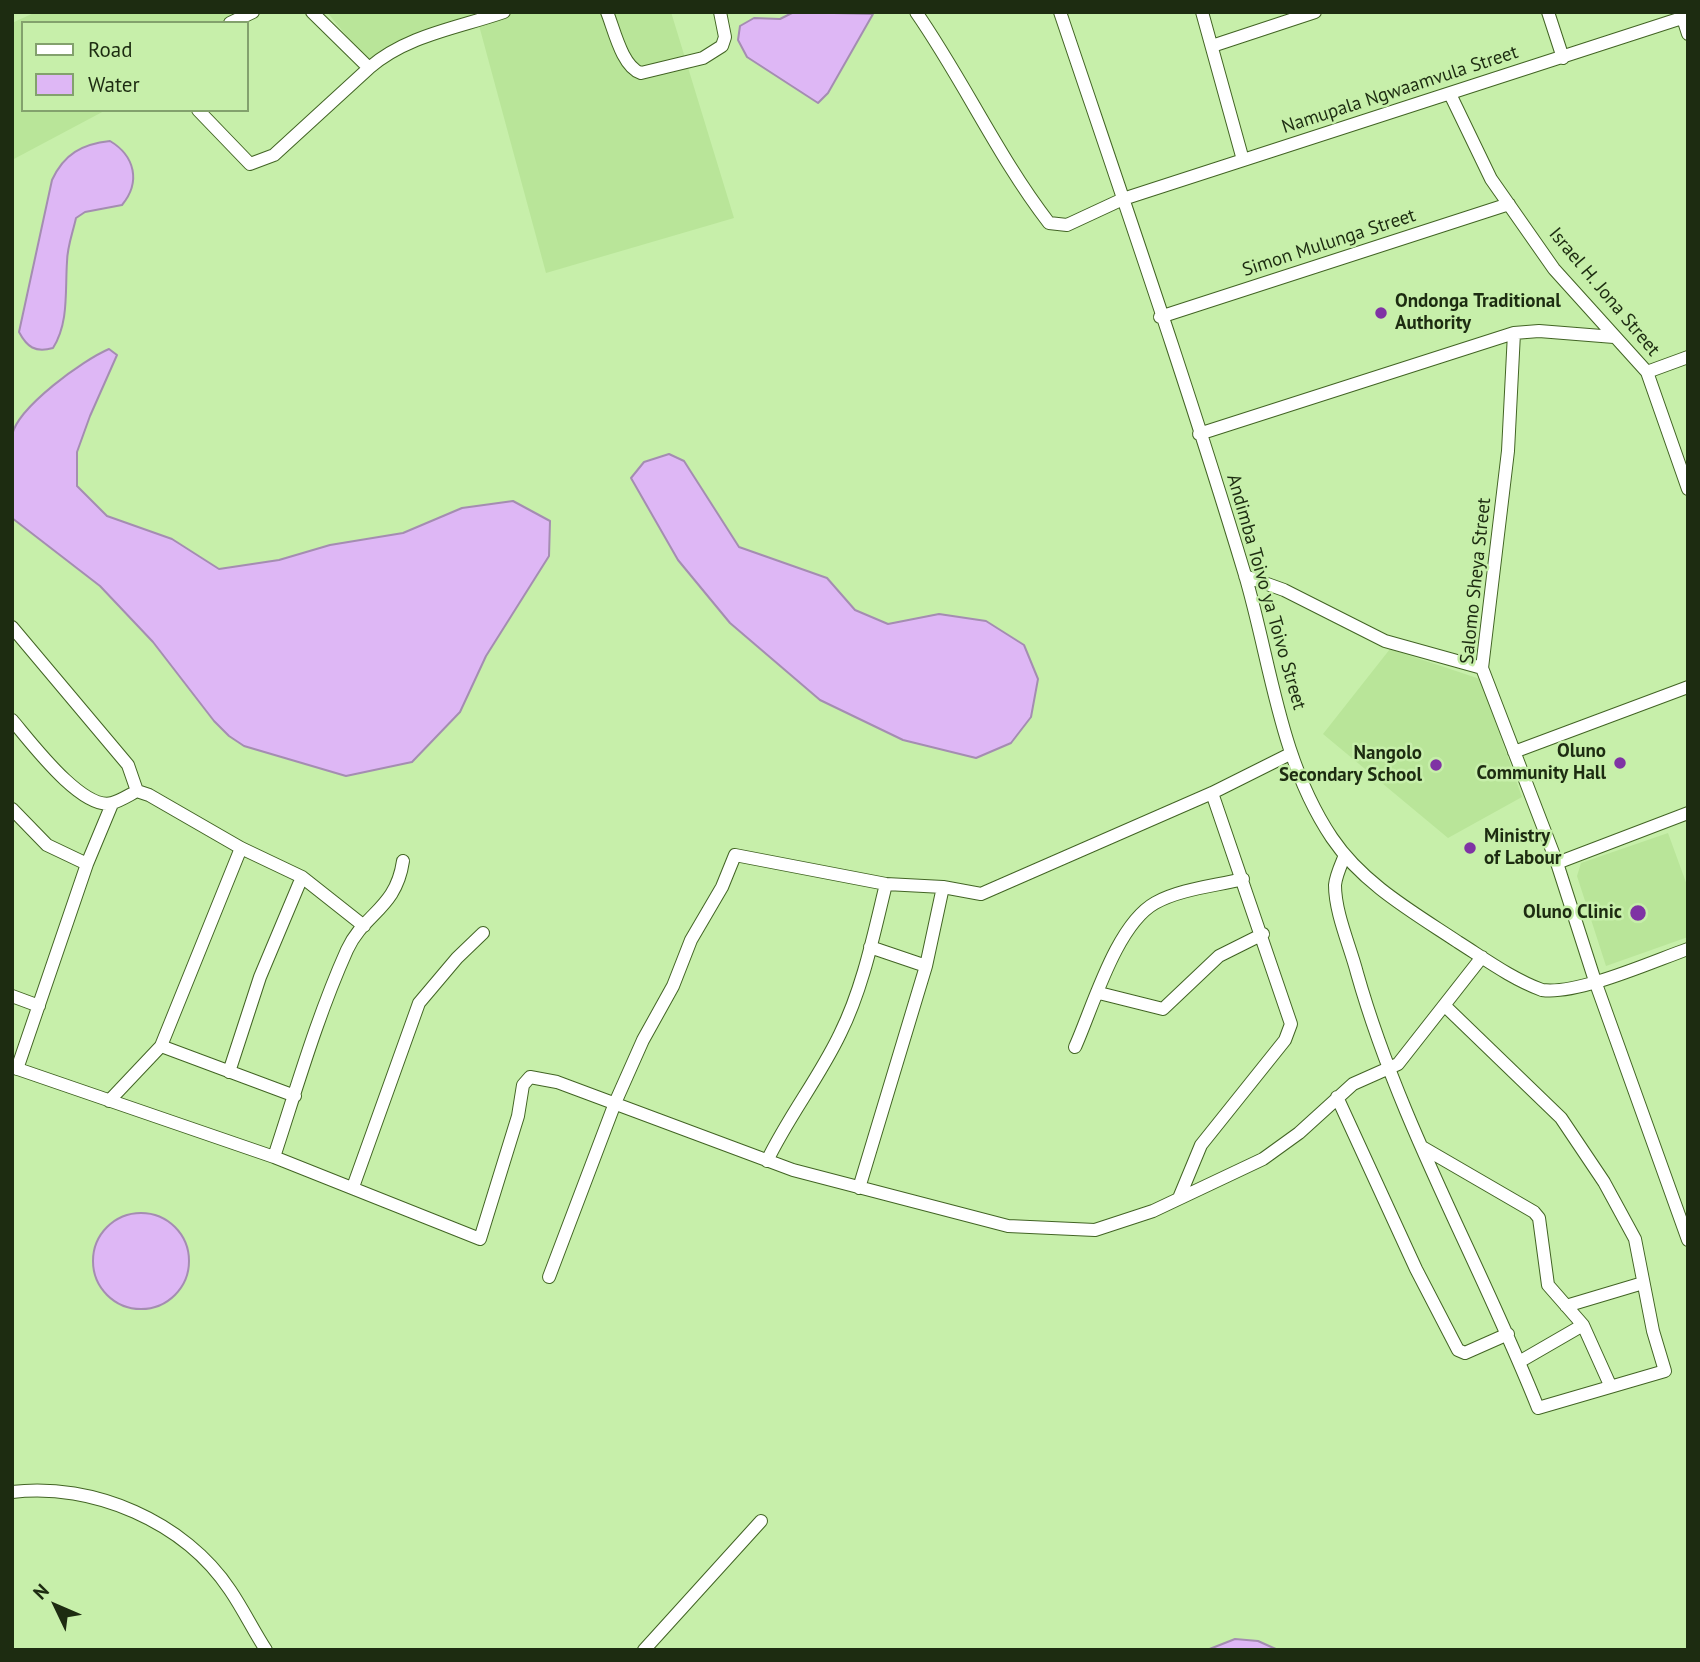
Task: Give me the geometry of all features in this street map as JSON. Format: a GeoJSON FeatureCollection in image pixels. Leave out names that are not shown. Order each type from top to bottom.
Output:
{"type":"FeatureCollection","features":[{"type":"Feature","properties":{"kind":"street"},"geometry":{"type":"LineString","coordinates":[[234,21],[253,12]]}},
{"type":"Feature","properties":{"kind":"street"},"geometry":{"type":"LineString","coordinates":[[312,12],[369,68]]}},
{"type":"Feature","properties":{"kind":"street"},"geometry":{"type":"LineString","coordinates":[[200,112],[253,165],[274,155],[384,55],[425,35],[504,12]]}},
{"type":"Feature","properties":{"kind":"street"},"geometry":{"type":"LineString","coordinates":[[607,12],[625,55],[632,67],[641,72],[715,52],[726,37],[720,12]]}},
{"type":"Feature","properties":{"kind":"street","name":"Namupala Ngwaamvula Street"},"geometry":{"type":"LineString","coordinates":[[916,12],[938,43],[1017,182],[1049,223],[1067,225],[1123,198],[1563,58],[1684,15]]}},
{"type":"Feature","properties":{"kind":"street","name":"Andimba Toivo ya Toivo Street"},"geometry":{"type":"LineString","coordinates":[[1060,12],[1245,576],[1290,754],[1304,790],[1345,855],[1392,898],[1482,957],[1542,990],[1551,991],[1595,981],[1688,950]]}},
{"type":"Feature","properties":{"kind":"street"},"geometry":{"type":"LineString","coordinates":[[1202,12],[1243,160]]}},
{"type":"Feature","properties":{"kind":"street"},"geometry":{"type":"LineString","coordinates":[[1212,46],[1315,12]]}},
{"type":"Feature","properties":{"kind":"street"},"geometry":{"type":"LineString","coordinates":[[1549,12],[1563,58]]}},
{"type":"Feature","properties":{"kind":"street"},"geometry":{"type":"LineString","coordinates":[[1684,15],[1688,34]]}},
{"type":"Feature","properties":{"kind":"street","name":"Israel H. Jona Street"},"geometry":{"type":"LineString","coordinates":[[1450,94],[1479,159],[1554,269],[1647,372],[1688,489]]}},
{"type":"Feature","properties":{"kind":"street","name":"Simon Mulunga Street"},"geometry":{"type":"LineString","coordinates":[[1160,317],[1509,204]]}},
{"type":"Feature","properties":{"kind":"street"},"geometry":{"type":"LineString","coordinates":[[1199,435],[1514,333],[1539,331],[1615,337]]}},
{"type":"Feature","properties":{"kind":"street","name":"Salomo Sheya Street"},"geometry":{"type":"LineString","coordinates":[[1514,333],[1508,451],[1482,668],[1557,863],[1595,981],[1688,1240]]}},
{"type":"Feature","properties":{"kind":"street"},"geometry":{"type":"LineString","coordinates":[[1647,372],[1688,357]]}},
{"type":"Feature","properties":{"kind":"street"},"geometry":{"type":"LineString","coordinates":[[1245,576],[1284,590],[1378,638],[1482,668]]}},
{"type":"Feature","properties":{"kind":"street"},"geometry":{"type":"LineString","coordinates":[[12,626],[128,765],[137,791]]}},
{"type":"Feature","properties":{"kind":"street"},"geometry":{"type":"LineString","coordinates":[[1514,752],[1688,687]]}},
{"type":"Feature","properties":{"kind":"street"},"geometry":{"type":"LineString","coordinates":[[12,720],[64,781],[104,803],[111,804],[137,791],[149,795],[242,848],[302,877],[364,926]]}},
{"type":"Feature","properties":{"kind":"street"},"geometry":{"type":"LineString","coordinates":[[549,1277],[615,1103],[643,1040],[673,986],[685,952],[718,897],[735,855],[886,884],[943,887],[969,893],[991,891],[1212,793],[1290,754]]}},
{"type":"Feature","properties":{"kind":"street"},"geometry":{"type":"LineString","coordinates":[[1179,1198],[1201,1145],[1290,1032],[1291,1024],[1212,793]]}},
{"type":"Feature","properties":{"kind":"street"},"geometry":{"type":"LineString","coordinates":[[111,804],[15,1068],[275,1157],[480,1239],[518,1116],[526,1080],[530,1077],[557,1082],[767,1161],[859,1188],[1008,1226],[1107,1228],[1263,1159],[1299,1133],[1337,1097],[1360,1080],[1389,1069],[1406,1057],[1482,957]]}},
{"type":"Feature","properties":{"kind":"street"},"geometry":{"type":"LineString","coordinates":[[12,809],[47,845],[87,864]]}},
{"type":"Feature","properties":{"kind":"street"},"geometry":{"type":"LineString","coordinates":[[1557,863],[1688,813]]}},
{"type":"Feature","properties":{"kind":"street"},"geometry":{"type":"LineString","coordinates":[[109,1101],[161,1046],[242,848]]}},
{"type":"Feature","properties":{"kind":"street"},"geometry":{"type":"LineString","coordinates":[[1345,855],[1336,878],[1336,899],[1367,1008],[1389,1069],[1447,1209],[1508,1334],[1538,1409],[1609,1385],[1665,1371],[1635,1239],[1571,1129],[1444,1006]]}},
{"type":"Feature","properties":{"kind":"street"},"geometry":{"type":"LineString","coordinates":[[275,1157],[321,1013],[349,947],[364,926],[382,910],[395,888],[403,861]]}},
{"type":"Feature","properties":{"kind":"street"},"geometry":{"type":"LineString","coordinates":[[229,1072],[260,976],[302,877]]}},
{"type":"Feature","properties":{"kind":"street"},"geometry":{"type":"LineString","coordinates":[[1075,1047],[1127,931],[1145,910],[1164,899],[1243,879]]}},
{"type":"Feature","properties":{"kind":"street"},"geometry":{"type":"LineString","coordinates":[[767,1161],[785,1124],[842,1031],[870,947],[886,884]]}},
{"type":"Feature","properties":{"kind":"street"},"geometry":{"type":"LineString","coordinates":[[859,1188],[926,966],[943,887]]}},
{"type":"Feature","properties":{"kind":"street"},"geometry":{"type":"LineString","coordinates":[[353,1187],[419,1003],[457,958],[483,933]]}},
{"type":"Feature","properties":{"kind":"street"},"geometry":{"type":"LineString","coordinates":[[1099,993],[1163,1009],[1219,956],[1262,934]]}},
{"type":"Feature","properties":{"kind":"street"},"geometry":{"type":"LineString","coordinates":[[870,947],[926,966]]}},
{"type":"Feature","properties":{"kind":"street"},"geometry":{"type":"LineString","coordinates":[[12,996],[39,1006]]}},
{"type":"Feature","properties":{"kind":"street"},"geometry":{"type":"LineString","coordinates":[[161,1046],[295,1096]]}},
{"type":"Feature","properties":{"kind":"street"},"geometry":{"type":"LineString","coordinates":[[1337,1097],[1416,1269],[1458,1350],[1465,1353],[1508,1334]]}},
{"type":"Feature","properties":{"kind":"street"},"geometry":{"type":"LineString","coordinates":[[1422,1147],[1534,1212],[1542,1224],[1540,1244],[1548,1285],[1583,1325],[1609,1385]]}},
{"type":"Feature","properties":{"kind":"street"},"geometry":{"type":"LineString","coordinates":[[1566,1306],[1643,1283]]}},
{"type":"Feature","properties":{"kind":"street"},"geometry":{"type":"LineString","coordinates":[[1519,1362],[1583,1325]]}},
{"type":"Feature","properties":{"kind":"street"},"geometry":{"type":"LineString","coordinates":[[12,1492],[36,1489],[102,1501],[141,1514],[180,1536],[229,1588],[266,1650]]}},
{"type":"Feature","properties":{"kind":"street"},"geometry":{"type":"LineString","coordinates":[[644,1650],[761,1521]]}},
{"type":"Feature","properties":{"kind":"shaded area"},"geometry":{"type":"Polygon","coordinates":[[[36,12],[236,12],[239,21],[21,21],[21,112],[102,112],[12,160],[12,23],[36,12]]]}},
{"type":"Feature","properties":{"kind":"shaded area"},"geometry":{"type":"Polygon","coordinates":[[[327,12],[671,12],[734,218],[546,273],[477,18],[367,61],[327,12]]]}},
{"type":"Feature","properties":{"kind":"shaded area","name":"Nangolo Secondary School"},"geometry":{"type":"Polygon","coordinates":[[[1390,649],[1480,679],[1522,797],[1448,838],[1323,734],[1390,649]]]}},
{"type":"Feature","properties":{"kind":"shaded area","name":"Oluno Clinic"},"geometry":{"type":"Polygon","coordinates":[[[1668,833],[1688,888],[1688,937],[1606,966],[1577,876],[1581,863],[1668,833]]]}},
{"type":"Feature","properties":{"kind":"water"},"geometry":{"type":"Polygon","coordinates":[[[794,12],[873,14],[828,93],[818,103],[747,57],[738,40],[740,26],[754,18],[780,19],[794,12]]]}},
{"type":"Feature","properties":{"kind":"water"},"geometry":{"type":"Polygon","coordinates":[[[110,141],[130,162],[132,187],[122,205],[85,212],[76,218],[68,251],[62,328],[53,348],[36,349],[25,342],[19,332],[52,180],[62,163],[75,152],[110,141]]]}},
{"type":"Feature","properties":{"kind":"water"},"geometry":{"type":"Polygon","coordinates":[[[109,349],[117,355],[77,452],[77,486],[107,516],[172,539],[219,569],[279,560],[330,545],[403,533],[462,508],[513,501],[550,521],[549,556],[486,656],[460,712],[412,762],[346,776],[244,746],[214,721],[153,642],[100,586],[12,518],[10,455],[12,435],[17,424],[38,398],[84,363],[109,349]]]}},
{"type":"Feature","properties":{"kind":"water"},"geometry":{"type":"Polygon","coordinates":[[[669,454],[684,461],[739,547],[827,578],[855,610],[888,624],[939,614],[986,621],[1024,645],[1038,679],[1031,717],[1011,743],[976,758],[903,740],[820,700],[730,623],[678,560],[631,478],[644,462],[669,454]]]}},
{"type":"Feature","properties":{"kind":"water"},"geometry":{"type":"Polygon","coordinates":[[[141,1213],[159,1217],[175,1227],[185,1243],[189,1261],[185,1279],[175,1295],[159,1305],[141,1309],[123,1305],[107,1295],[97,1279],[93,1261],[97,1243],[107,1227],[123,1217],[141,1213]]]}},
{"type":"Feature","properties":{"kind":"water"},"geometry":{"type":"Polygon","coordinates":[[[1235,1639],[1258,1641],[1278,1650],[1207,1650],[1235,1639]]]}},
{"type":"Feature","properties":{"kind":"place","name":"Ondonga Traditional Authority"},"geometry":{"type":"Point","coordinates":[1381,313]}},
{"type":"Feature","properties":{"kind":"place","name":"Oluno Community Hall"},"geometry":{"type":"Point","coordinates":[1620,763]}},
{"type":"Feature","properties":{"kind":"place","name":"Nangolo Secondary School"},"geometry":{"type":"Point","coordinates":[1436,765]}},
{"type":"Feature","properties":{"kind":"place","name":"Ministry of Labour"},"geometry":{"type":"Point","coordinates":[1470,848]}},
{"type":"Feature","properties":{"kind":"place","name":"Oluno Clinic"},"geometry":{"type":"Point","coordinates":[1638,913]}}]}
